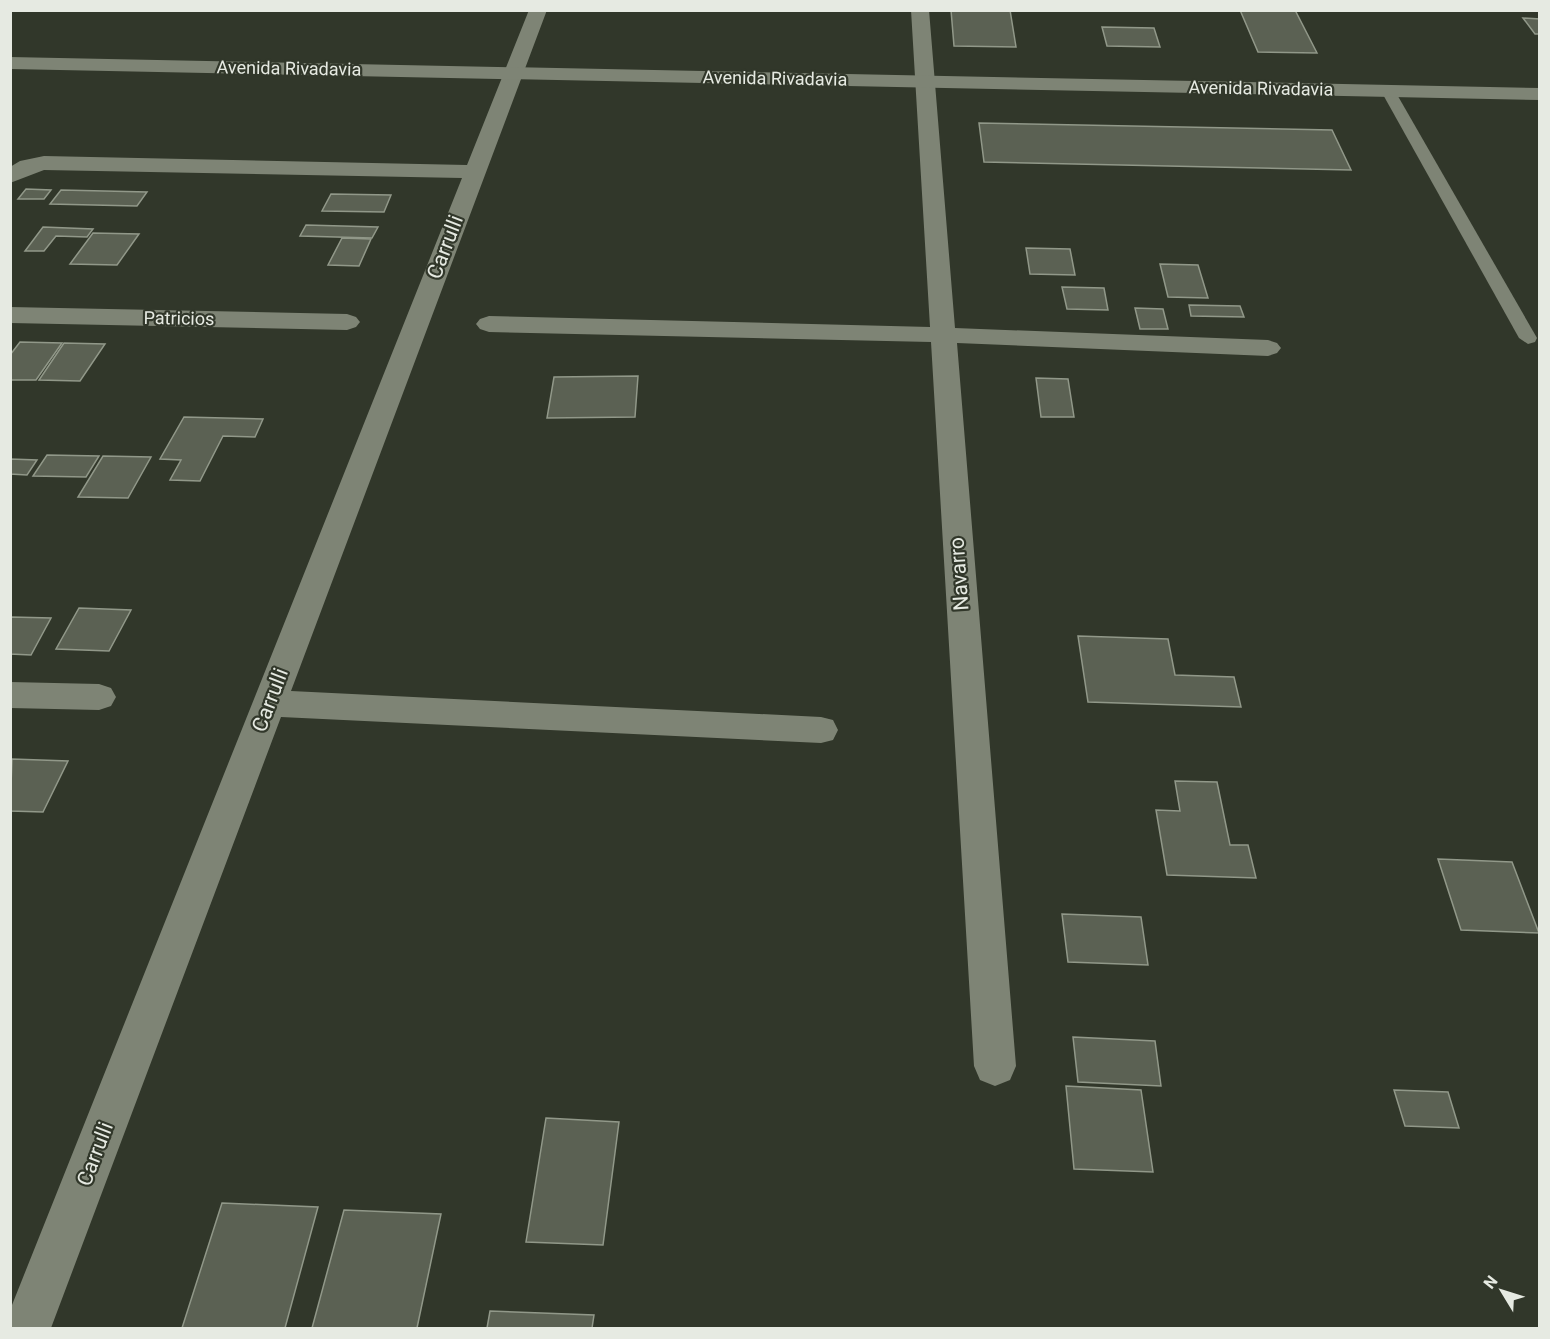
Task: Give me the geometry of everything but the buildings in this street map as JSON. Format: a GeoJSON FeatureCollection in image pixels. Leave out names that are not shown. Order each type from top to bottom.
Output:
{"type":"FeatureCollection","features":[{"type":"Feature","properties":{"kind":"street","name":"Carrulli"},"geometry":{"type":"LineString","coordinates":[[27,1329],[538,10]]}},
{"type":"Feature","properties":{"kind":"street","name":"Navarro"},"geometry":{"type":"LineString","coordinates":[[920,10],[941,335],[995,1066]]}},
{"type":"Feature","properties":{"kind":"street","name":"Avenida Rivadavia"},"geometry":{"type":"LineString","coordinates":[[10,63],[1539,94]]}},
{"type":"Feature","properties":{"kind":"street"},"geometry":{"type":"LineString","coordinates":[[19,171],[44,163],[474,172]]}},
{"type":"Feature","properties":{"kind":"street","name":"Patricios"},"geometry":{"type":"LineString","coordinates":[[10,315],[347,322]]}},
{"type":"Feature","properties":{"kind":"street"},"geometry":{"type":"LineString","coordinates":[[489,324],[941,335],[1268,348]]}},
{"type":"Feature","properties":{"kind":"street"},"geometry":{"type":"LineString","coordinates":[[10,694],[99,697]]}},
{"type":"Feature","properties":{"kind":"street"},"geometry":{"type":"LineString","coordinates":[[269,703],[821,730]]}},
{"type":"Feature","properties":{"kind":"lane"},"geometry":{"type":"LineString","coordinates":[[1388,91],[1528,338]]}}]}
